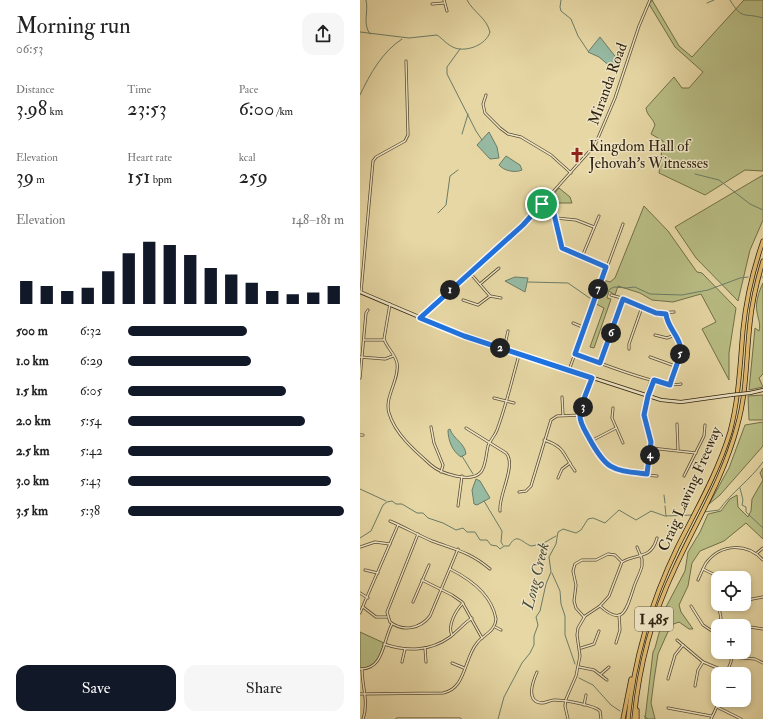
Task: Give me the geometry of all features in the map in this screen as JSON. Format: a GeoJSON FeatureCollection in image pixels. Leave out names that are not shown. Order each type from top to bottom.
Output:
{"type":"FeatureCollection","features":[{"type":"Feature","properties":{"kind":"highway","name":"Craig Lawing Freeway"},"geometry":{"type":"LineString","coordinates":[[628,719],[637,661],[654,600],[723,451],[734,416],[739,387],[747,299],[763,241]]}},
{"type":"Feature","properties":{"kind":"highway","name":"Craig Lawing Freeway"},"geometry":{"type":"LineString","coordinates":[[636,719],[639,683],[646,648],[658,608],[695,525],[725,463],[738,427],[744,394],[752,308],[763,261]]}},
{"type":"Feature","properties":{"kind":"highway"},"geometry":{"type":"LineString","coordinates":[[623,719],[628,690],[637,661]]}},
{"type":"Feature","properties":{"kind":"main road"},"geometry":{"type":"LineString","coordinates":[[360,292],[464,336],[647,396],[668,401],[681,402],[763,390]]}},
{"type":"Feature","properties":{"kind":"street"},"geometry":{"type":"LineString","coordinates":[[444,0],[447,11]]}},
{"type":"Feature","properties":{"kind":"street","name":"Miranda Road"},"geometry":{"type":"LineString","coordinates":[[420,318],[523,225],[588,154],[603,130],[650,0]]}},
{"type":"Feature","properties":{"kind":"street"},"geometry":{"type":"LineString","coordinates":[[432,4],[444,3]]}},
{"type":"Feature","properties":{"kind":"street"},"geometry":{"type":"LineString","coordinates":[[360,292],[373,160],[376,156],[405,141],[408,135],[406,61]]}},
{"type":"Feature","properties":{"kind":"street"},"geometry":{"type":"LineString","coordinates":[[486,95],[483,104],[486,113],[500,128],[508,134],[521,138],[551,155],[571,173]]}},
{"type":"Feature","properties":{"kind":"street"},"geometry":{"type":"LineString","coordinates":[[542,204],[554,214],[556,218],[562,248],[606,267]]}},
{"type":"Feature","properties":{"kind":"street"},"geometry":{"type":"LineString","coordinates":[[582,257],[599,216]]}},
{"type":"Feature","properties":{"kind":"street"},"geometry":{"type":"LineString","coordinates":[[556,218],[570,218],[594,227]]}},
{"type":"Feature","properties":{"kind":"street"},"geometry":{"type":"LineString","coordinates":[[569,370],[623,224]]}},
{"type":"Feature","properties":{"kind":"street"},"geometry":{"type":"LineString","coordinates":[[480,284],[499,268]]}},
{"type":"Feature","properties":{"kind":"street"},"geometry":{"type":"LineString","coordinates":[[470,273],[490,296],[501,298]]}},
{"type":"Feature","properties":{"kind":"street"},"geometry":{"type":"LineString","coordinates":[[611,295],[656,313],[666,314],[674,312]]}},
{"type":"Feature","properties":{"kind":"street"},"geometry":{"type":"LineString","coordinates":[[463,300],[478,305],[490,296]]}},
{"type":"Feature","properties":{"kind":"street"},"geometry":{"type":"LineString","coordinates":[[600,363],[623,299]]}},
{"type":"Feature","properties":{"kind":"street"},"geometry":{"type":"LineString","coordinates":[[390,304],[384,340],[394,356],[397,365],[389,403],[389,414],[397,430],[411,447],[441,472],[462,476],[474,476],[481,473],[490,442],[496,432],[519,354]]}},
{"type":"Feature","properties":{"kind":"street"},"geometry":{"type":"LineString","coordinates":[[629,349],[629,344],[642,307]]}},
{"type":"Feature","properties":{"kind":"street"},"geometry":{"type":"LineString","coordinates":[[360,378],[361,357],[368,310]]}},
{"type":"Feature","properties":{"kind":"street"},"geometry":{"type":"LineString","coordinates":[[666,314],[668,323],[681,347],[670,385]]}},
{"type":"Feature","properties":{"kind":"street"},"geometry":{"type":"LineString","coordinates":[[573,323],[585,328]]}},
{"type":"Feature","properties":{"kind":"street"},"geometry":{"type":"LineString","coordinates":[[504,349],[508,331]]}},
{"type":"Feature","properties":{"kind":"street"},"geometry":{"type":"LineString","coordinates":[[655,335],[667,338],[675,335]]}},
{"type":"Feature","properties":{"kind":"street"},"geometry":{"type":"LineString","coordinates":[[364,340],[384,340]]}},
{"type":"Feature","properties":{"kind":"street"},"geometry":{"type":"LineString","coordinates":[[575,354],[651,380],[670,385],[681,384]]}},
{"type":"Feature","properties":{"kind":"street"},"geometry":{"type":"LineString","coordinates":[[361,357],[386,359],[394,356]]}},
{"type":"Feature","properties":{"kind":"street"},"geometry":{"type":"LineString","coordinates":[[650,357],[676,366]]}},
{"type":"Feature","properties":{"kind":"street"},"geometry":{"type":"LineString","coordinates":[[592,378],[581,414],[582,423],[601,459],[610,467],[622,471],[657,476]]}},
{"type":"Feature","properties":{"kind":"street"},"geometry":{"type":"LineString","coordinates":[[647,474],[651,448],[650,438],[644,417],[651,380]]}},
{"type":"Feature","properties":{"kind":"street"},"geometry":{"type":"LineString","coordinates":[[647,396],[654,380]]}},
{"type":"Feature","properties":{"kind":"street"},"geometry":{"type":"LineString","coordinates":[[562,397],[563,415]]}},
{"type":"Feature","properties":{"kind":"street"},"geometry":{"type":"LineString","coordinates":[[494,398],[514,403]]}},
{"type":"Feature","properties":{"kind":"street"},"geometry":{"type":"LineString","coordinates":[[613,408],[612,418],[623,443]]}},
{"type":"Feature","properties":{"kind":"street"},"geometry":{"type":"LineString","coordinates":[[519,492],[526,491],[531,486],[551,420],[555,416],[581,414]]}},
{"type":"Feature","properties":{"kind":"street"},"geometry":{"type":"LineString","coordinates":[[677,424],[678,450]]}},
{"type":"Feature","properties":{"kind":"street"},"geometry":{"type":"LineString","coordinates":[[684,476],[704,436],[705,425]]}},
{"type":"Feature","properties":{"kind":"street"},"geometry":{"type":"LineString","coordinates":[[431,427],[434,443],[443,465],[441,472]]}},
{"type":"Feature","properties":{"kind":"street"},"geometry":{"type":"LineString","coordinates":[[466,428],[506,453],[510,460],[500,511]]}},
{"type":"Feature","properties":{"kind":"street"},"geometry":{"type":"LineString","coordinates":[[591,441],[616,428]]}},
{"type":"Feature","properties":{"kind":"street"},"geometry":{"type":"LineString","coordinates":[[544,440],[560,447],[575,471]]}},
{"type":"Feature","properties":{"kind":"street"},"geometry":{"type":"LineString","coordinates":[[651,448],[696,453]]}},
{"type":"Feature","properties":{"kind":"street"},"geometry":{"type":"LineString","coordinates":[[558,478],[562,469],[570,463]]}},
{"type":"Feature","properties":{"kind":"street"},"geometry":{"type":"LineString","coordinates":[[458,506],[462,476]]}},
{"type":"Feature","properties":{"kind":"street"},"geometry":{"type":"LineString","coordinates":[[390,521],[418,534],[458,549],[476,558],[490,569]]}},
{"type":"Feature","properties":{"kind":"street"},"geometry":{"type":"LineString","coordinates":[[360,613],[368,598],[398,524]]}},
{"type":"Feature","properties":{"kind":"street"},"geometry":{"type":"LineString","coordinates":[[418,534],[388,608],[387,617],[392,624],[408,628],[423,623],[432,614],[458,549]]}},
{"type":"Feature","properties":{"kind":"street"},"geometry":{"type":"LineString","coordinates":[[568,719],[565,702],[578,667],[580,648],[577,631],[584,617],[600,606],[611,593],[618,569],[622,562],[642,556],[651,550],[657,538]]}},
{"type":"Feature","properties":{"kind":"street"},"geometry":{"type":"LineString","coordinates":[[360,547],[373,543],[390,544]]}},
{"type":"Feature","properties":{"kind":"street"},"geometry":{"type":"LineString","coordinates":[[600,606],[608,613],[619,615],[625,612],[642,566],[642,556],[637,547]]}},
{"type":"Feature","properties":{"kind":"street"},"geometry":{"type":"LineString","coordinates":[[698,580],[707,563],[716,554],[732,548],[744,547],[757,554],[763,560]]}},
{"type":"Feature","properties":{"kind":"street"},"geometry":{"type":"LineString","coordinates":[[757,554],[763,548]]}},
{"type":"Feature","properties":{"kind":"street"},"geometry":{"type":"LineString","coordinates":[[584,617],[574,603],[576,585],[573,571],[575,564],[582,560],[596,560],[608,554],[615,555],[622,562]]}},
{"type":"Feature","properties":{"kind":"street"},"geometry":{"type":"LineString","coordinates":[[413,602],[429,564]]}},
{"type":"Feature","properties":{"kind":"street"},"geometry":{"type":"LineString","coordinates":[[703,569],[711,573]]}},
{"type":"Feature","properties":{"kind":"street"},"geometry":{"type":"LineString","coordinates":[[365,570],[378,573]]}},
{"type":"Feature","properties":{"kind":"street"},"geometry":{"type":"LineString","coordinates":[[360,694],[447,692],[457,686],[472,649],[494,627],[496,619],[480,590],[468,579],[450,570]]}},
{"type":"Feature","properties":{"kind":"street"},"geometry":{"type":"LineString","coordinates":[[422,580],[454,596],[463,603],[482,638]]}},
{"type":"Feature","properties":{"kind":"street"},"geometry":{"type":"LineString","coordinates":[[360,593],[368,598]]}},
{"type":"Feature","properties":{"kind":"street"},"geometry":{"type":"LineString","coordinates":[[751,599],[763,597]]}},
{"type":"Feature","properties":{"kind":"street"},"geometry":{"type":"LineString","coordinates":[[452,635],[450,631],[451,624],[458,609],[463,603]]}},
{"type":"Feature","properties":{"kind":"street"},"geometry":{"type":"LineString","coordinates":[[691,606],[703,625],[711,630]]}},
{"type":"Feature","properties":{"kind":"street"},"geometry":{"type":"LineString","coordinates":[[363,607],[376,617],[387,617]]}},
{"type":"Feature","properties":{"kind":"street"},"geometry":{"type":"LineString","coordinates":[[616,643],[620,632],[619,615]]}},
{"type":"Feature","properties":{"kind":"street"},"geometry":{"type":"LineString","coordinates":[[384,644],[405,649],[425,648],[440,643],[472,618]]}},
{"type":"Feature","properties":{"kind":"street"},"geometry":{"type":"LineString","coordinates":[[363,719],[366,708],[361,669],[376,664],[392,624]]}},
{"type":"Feature","properties":{"kind":"street"},"geometry":{"type":"LineString","coordinates":[[494,627],[501,630]]}},
{"type":"Feature","properties":{"kind":"street"},"geometry":{"type":"LineString","coordinates":[[751,627],[763,629]]}},
{"type":"Feature","properties":{"kind":"street"},"geometry":{"type":"LineString","coordinates":[[580,648],[594,644],[599,631]]}},
{"type":"Feature","properties":{"kind":"street"},"geometry":{"type":"LineString","coordinates":[[677,640],[703,662],[714,667]]}},
{"type":"Feature","properties":{"kind":"street"},"geometry":{"type":"LineString","coordinates":[[668,679],[675,655],[683,645]]}},
{"type":"Feature","properties":{"kind":"street"},"geometry":{"type":"LineString","coordinates":[[425,648],[426,662]]}},
{"type":"Feature","properties":{"kind":"street"},"geometry":{"type":"LineString","coordinates":[[402,662],[405,649]]}},
{"type":"Feature","properties":{"kind":"street"},"geometry":{"type":"LineString","coordinates":[[751,659],[763,663]]}},
{"type":"Feature","properties":{"kind":"street"},"geometry":{"type":"LineString","coordinates":[[695,686],[698,670],[703,662]]}},
{"type":"Feature","properties":{"kind":"street"},"geometry":{"type":"LineString","coordinates":[[452,663],[464,668]]}},
{"type":"Feature","properties":{"kind":"street"},"geometry":{"type":"LineString","coordinates":[[578,667],[594,670],[607,680]]}},
{"type":"Feature","properties":{"kind":"street"},"geometry":{"type":"LineString","coordinates":[[601,674],[609,667]]}},
{"type":"Feature","properties":{"kind":"street"},"geometry":{"type":"LineString","coordinates":[[537,672],[531,690],[534,699],[542,703],[554,700],[598,709],[601,714],[601,719]]}},
{"type":"Feature","properties":{"kind":"street"},"geometry":{"type":"LineString","coordinates":[[584,705],[586,695]]}},
{"type":"Feature","properties":{"kind":"street"},"geometry":{"type":"LineString","coordinates":[[668,708],[711,718],[717,707]]}},
{"type":"Feature","properties":{"kind":"street"},"geometry":{"type":"LineString","coordinates":[[720,707],[741,719]]}},
{"type":"Feature","properties":{"kind":"street"},"geometry":{"type":"LineString","coordinates":[[397,719],[460,718]]}},
{"type":"Feature","properties":{"kind":"green space"},"geometry":{"type":"Polygon","coordinates":[[[652,0],[679,46],[692,57],[744,0],[763,0],[763,171],[745,170],[705,195],[659,173],[663,141],[651,134],[655,125],[646,108],[674,77],[682,88],[689,88],[703,72],[675,47],[649,4],[652,0]]]}},
{"type":"Feature","properties":{"kind":"green space"},"geometry":{"type":"Polygon","coordinates":[[[763,175],[763,220],[750,250],[738,301],[696,258],[675,227],[763,175]]]}},
{"type":"Feature","properties":{"kind":"green space"},"geometry":{"type":"Polygon","coordinates":[[[559,188],[570,197],[572,203],[555,203],[552,196],[559,188]]]}},
{"type":"Feature","properties":{"kind":"green space"},"geometry":{"type":"Polygon","coordinates":[[[644,206],[668,231],[697,272],[702,273],[736,308],[729,353],[729,380],[702,329],[716,322],[701,294],[673,302],[652,300],[640,293],[618,286],[615,295],[609,291],[607,298],[611,299],[594,348],[590,347],[604,308],[594,303],[603,280],[610,282],[615,278],[644,206]]]}},
{"type":"Feature","properties":{"kind":"green space"},"geometry":{"type":"Polygon","coordinates":[[[763,283],[763,374],[759,378],[763,387],[749,390],[755,328],[759,331],[760,328],[757,301],[763,283]]]}},
{"type":"Feature","properties":{"kind":"green space"},"geometry":{"type":"Polygon","coordinates":[[[763,395],[763,420],[749,420],[748,396],[763,395]]]}},
{"type":"Feature","properties":{"kind":"green space"},"geometry":{"type":"Polygon","coordinates":[[[763,422],[763,446],[720,495],[709,504],[729,468],[745,425],[763,422]]]}},
{"type":"Feature","properties":{"kind":"green space"},"geometry":{"type":"Polygon","coordinates":[[[763,468],[763,480],[760,473],[763,468]]]}},
{"type":"Feature","properties":{"kind":"green space"},"geometry":{"type":"Polygon","coordinates":[[[763,480],[763,539],[746,523],[724,541],[700,551],[692,563],[688,586],[679,605],[681,612],[693,629],[689,629],[679,622],[671,625],[658,654],[651,703],[655,719],[645,719],[653,652],[666,607],[685,571],[688,552],[700,532],[708,514],[721,511],[730,499],[737,495],[738,507],[748,517],[751,511],[752,499],[763,480]]]}},
{"type":"Feature","properties":{"kind":"green space"},"geometry":{"type":"Polygon","coordinates":[[[360,632],[384,643],[376,661],[370,666],[360,669],[360,632]]]}},
{"type":"Feature","properties":{"kind":"shaded area"},"geometry":{"type":"Polygon","coordinates":[[[600,37],[618,60],[616,67],[611,67],[599,57],[588,52],[600,37]]]}},
{"type":"Feature","properties":{"kind":"shaded area"},"geometry":{"type":"Polygon","coordinates":[[[489,132],[497,147],[499,158],[490,159],[477,145],[489,132]]]}},
{"type":"Feature","properties":{"kind":"shaded area"},"geometry":{"type":"Polygon","coordinates":[[[506,156],[520,165],[522,170],[510,171],[501,167],[499,165],[506,156]]]}},
{"type":"Feature","properties":{"kind":"shaded area"},"geometry":{"type":"Polygon","coordinates":[[[515,277],[528,278],[525,292],[505,281],[515,277]]]}},
{"type":"Feature","properties":{"kind":"shaded area"},"geometry":{"type":"Polygon","coordinates":[[[450,429],[464,447],[466,454],[461,457],[455,452],[451,445],[448,434],[448,430],[450,429]]]}},
{"type":"Feature","properties":{"kind":"shaded area"},"geometry":{"type":"Polygon","coordinates":[[[476,479],[480,481],[490,498],[477,505],[474,504],[472,490],[476,479]]]}},
{"type":"Feature","properties":{"kind":"waterway"},"geometry":{"type":"LineString","coordinates":[[366,0],[366,26],[370,34]]}},
{"type":"Feature","properties":{"kind":"waterway"},"geometry":{"type":"LineString","coordinates":[[360,32],[409,38],[437,35],[452,47],[460,49],[470,48],[485,41],[490,32],[486,22],[467,0]]}},
{"type":"Feature","properties":{"kind":"waterway"},"geometry":{"type":"LineString","coordinates":[[561,0],[561,11],[571,19],[578,36],[588,51]]}},
{"type":"Feature","properties":{"kind":"waterway"},"geometry":{"type":"LineString","coordinates":[[707,3],[714,0]]}},
{"type":"Feature","properties":{"kind":"waterway"},"geometry":{"type":"LineString","coordinates":[[730,0],[734,7],[744,15],[763,18]]}},
{"type":"Feature","properties":{"kind":"waterway"},"geometry":{"type":"LineString","coordinates":[[360,95],[372,71],[388,50],[402,39]]}},
{"type":"Feature","properties":{"kind":"waterway"},"geometry":{"type":"LineString","coordinates":[[460,49],[447,67],[447,74],[482,140]]}},
{"type":"Feature","properties":{"kind":"waterway"},"geometry":{"type":"LineString","coordinates":[[462,134],[468,114]]}},
{"type":"Feature","properties":{"kind":"waterway"},"geometry":{"type":"LineString","coordinates":[[438,213],[446,205],[450,176],[458,170]]}},
{"type":"Feature","properties":{"kind":"waterway"},"geometry":{"type":"LineString","coordinates":[[695,174],[719,180],[750,204],[763,210]]}},
{"type":"Feature","properties":{"kind":"waterway"},"geometry":{"type":"LineString","coordinates":[[596,301],[614,287],[635,287],[650,294],[682,295],[708,290],[740,278],[748,277]]}},
{"type":"Feature","properties":{"kind":"waterway"},"geometry":{"type":"LineString","coordinates":[[528,282],[568,283],[591,299]]}},
{"type":"Feature","properties":{"kind":"waterway"},"geometry":{"type":"LineString","coordinates":[[462,456],[473,474]]}},
{"type":"Feature","properties":{"kind":"waterway","name":"Long Creek"},"geometry":{"type":"LineString","coordinates":[[704,512],[719,510],[763,462]]}},
{"type":"Feature","properties":{"kind":"waterway"},"geometry":{"type":"LineString","coordinates":[[740,488],[743,500],[742,505],[746,507],[746,512],[763,528]]}},
{"type":"Feature","properties":{"kind":"waterway"},"geometry":{"type":"LineString","coordinates":[[360,489],[386,501]]}},
{"type":"Feature","properties":{"kind":"waterway"},"geometry":{"type":"LineString","coordinates":[[664,495],[665,503]]}},
{"type":"Feature","properties":{"kind":"waterway"},"geometry":{"type":"LineString","coordinates":[[360,538],[371,531],[383,505],[392,501],[396,504],[402,504],[417,513],[423,513],[428,518],[443,523],[456,530],[463,528],[467,532],[475,532],[480,540],[487,540],[491,545],[497,546],[500,549],[504,546],[509,546],[514,540],[517,539],[531,546],[542,544],[556,536]]}},
{"type":"Feature","properties":{"kind":"waterway"},"geometry":{"type":"LineString","coordinates":[[484,501],[502,531],[501,542],[503,545]]}},
{"type":"Feature","properties":{"kind":"waterway"},"geometry":{"type":"LineString","coordinates":[[665,506],[666,516]]}},
{"type":"Feature","properties":{"kind":"waterway","name":"Long Creek"},"geometry":{"type":"LineString","coordinates":[[498,719],[504,697],[522,663],[534,645],[534,636],[538,625],[536,617],[540,611],[546,584],[551,572],[549,557],[556,544],[558,532],[563,529],[576,533],[581,530],[588,519],[593,518],[605,523],[619,510],[636,520],[651,511],[665,516],[693,515]]}},
{"type":"Feature","properties":{"kind":"waterway"},"geometry":{"type":"LineString","coordinates":[[552,573],[560,591],[561,604],[565,616],[565,635],[575,664]]}},
{"type":"Feature","properties":{"kind":"waterway"},"geometry":{"type":"LineString","coordinates":[[579,678],[593,685],[611,705],[620,711]]}},
{"type":"Feature","properties":{"kind":"waterway"},"geometry":{"type":"LineString","coordinates":[[644,716],[648,719]]}},
{"type":"Feature","properties":{"kind":"place","name":"Kingdom Hall of Jehovah’s Witnesses"},"geometry":{"type":"Point","coordinates":[577,155]}},
{"type":"Feature","properties":{"kind":"route"},"geometry":{"type":"LineString","coordinates":[[542,204],[554,214],[556,218],[562,248],[606,267],[575,354],[600,363],[623,299],[656,313],[666,314],[668,323],[680,345],[680,352],[670,385],[654,380],[648,396],[644,413],[645,423],[651,442],[647,474],[614,469],[606,464],[598,455],[581,420],[581,413],[592,378],[452,332],[420,318],[523,225],[542,204]]}}]}
